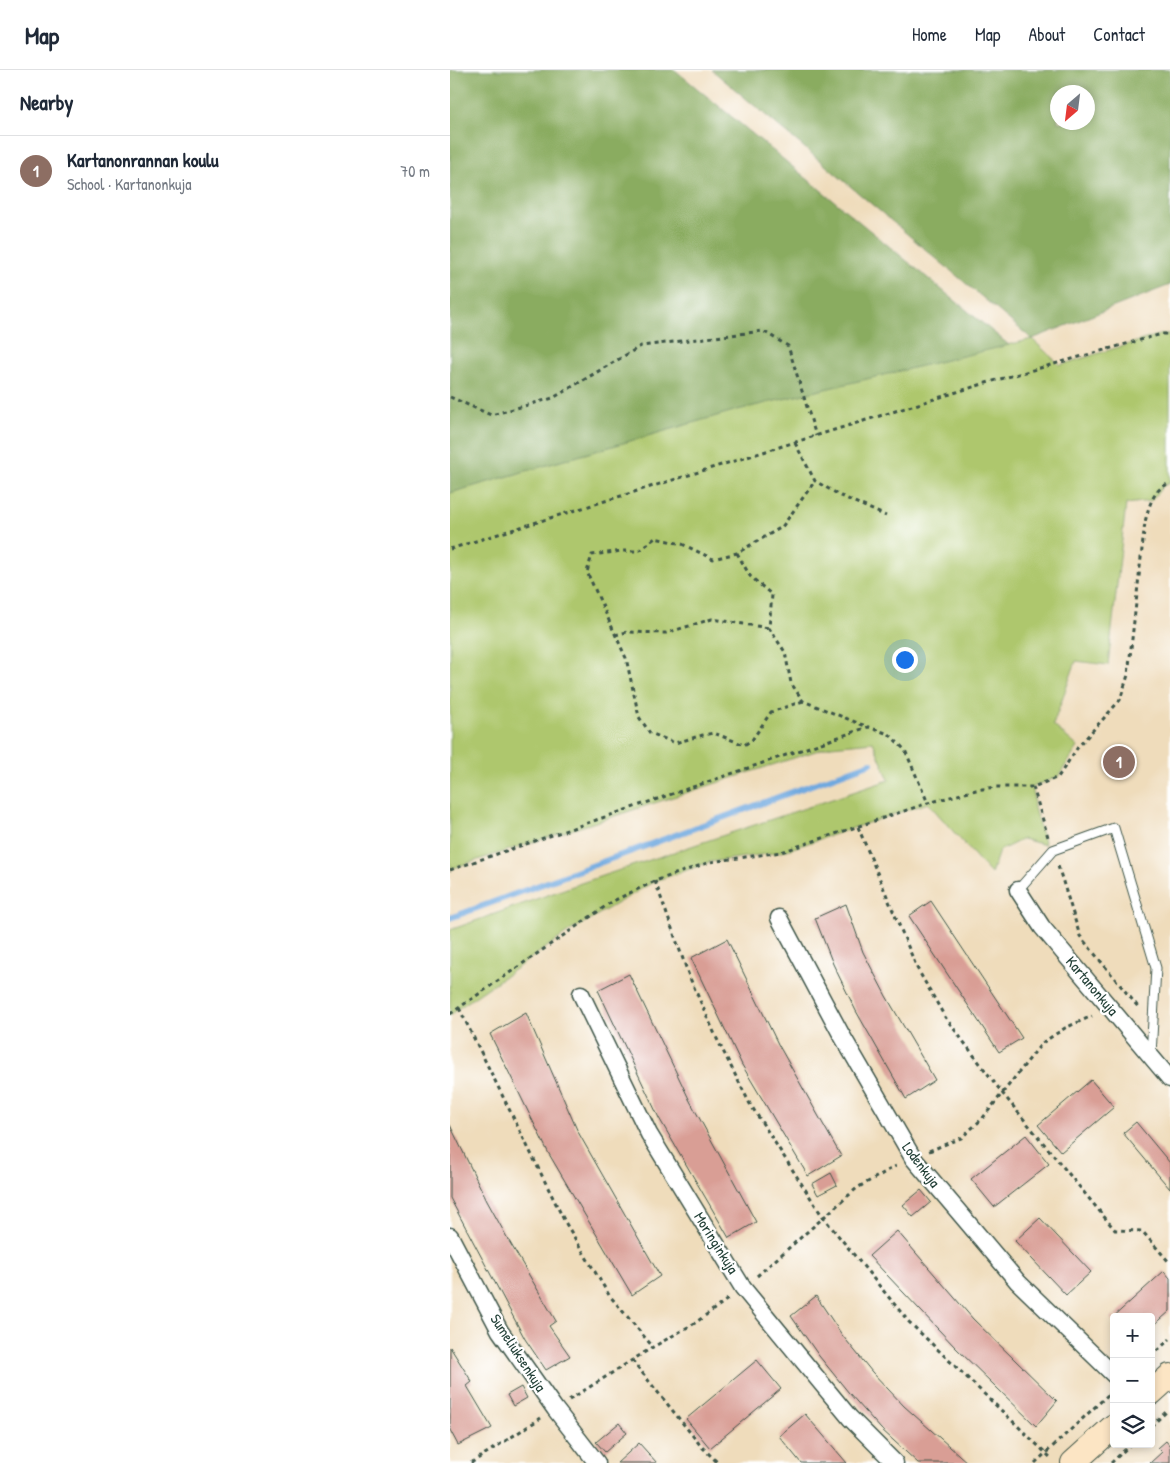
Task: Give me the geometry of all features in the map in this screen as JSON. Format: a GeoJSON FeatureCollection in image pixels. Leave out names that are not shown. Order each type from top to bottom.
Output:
{"type":"FeatureCollection","features":[{"type":"Feature","properties":{"kind":"street","name":"Kartanonkuja"},"geometry":{"type":"LineString","coordinates":[[1018,890],[1042,927],[1170,1079]]}},
{"type":"Feature","properties":{"kind":"street","name":"Lodenkuja"},"geometry":{"type":"LineString","coordinates":[[779,918],[841,1034],[912,1158],[1018,1282],[1110,1371]]}},
{"type":"Feature","properties":{"kind":"street","name":"Moringinkuja"},"geometry":{"type":"LineString","coordinates":[[581,994],[648,1134],[744,1288],[850,1418],[895,1463]]}},
{"type":"Feature","properties":{"kind":"street","name":"Sumeliuksenkuja"},"geometry":{"type":"LineString","coordinates":[[450,1236],[500,1331],[555,1409],[597,1463]]}},
{"type":"Feature","properties":{"kind":"street"},"geometry":{"type":"LineString","coordinates":[[1155,1389],[1170,1376]]}},
{"type":"Feature","properties":{"kind":"street"},"geometry":{"type":"LineString","coordinates":[[1074,1463],[1110,1430]]}},
{"type":"Feature","properties":{"kind":"lane"},"geometry":{"type":"LineString","coordinates":[[1018,890],[1053,850],[1114,828],[1156,968],[1151,1056]]}},
{"type":"Feature","properties":{"kind":"path"},"geometry":{"type":"LineString","coordinates":[[450,397],[491,415],[553,398],[641,346],[763,331],[788,346],[816,436]]}},
{"type":"Feature","properties":{"kind":"path"},"geometry":{"type":"LineString","coordinates":[[450,550],[986,383],[1162,334],[1170,334]]}},
{"type":"Feature","properties":{"kind":"path"},"geometry":{"type":"LineString","coordinates":[[795,442],[815,481],[841,496],[886,516]]}},
{"type":"Feature","properties":{"kind":"path"},"geometry":{"type":"LineString","coordinates":[[803,701],[771,712],[752,740],[744,745],[714,733],[703,734],[674,743],[650,734],[639,717],[626,658],[587,572],[592,555],[639,551],[655,538],[682,544],[713,559],[737,553],[782,527],[815,481]]}},
{"type":"Feature","properties":{"kind":"path"},"geometry":{"type":"LineString","coordinates":[[450,1014],[613,901],[655,881],[710,862],[781,852],[928,803],[976,790],[996,787],[1033,787],[1058,777],[1078,747],[1120,700],[1128,676],[1145,522],[1151,501],[1163,486],[1170,483]]}},
{"type":"Feature","properties":{"kind":"path"},"geometry":{"type":"LineString","coordinates":[[737,553],[750,576],[772,596],[769,628],[784,652],[791,683],[803,701],[889,734],[905,750],[928,803]]}},
{"type":"Feature","properties":{"kind":"path"},"geometry":{"type":"LineString","coordinates":[[615,635],[627,632],[666,633],[712,620],[769,628]]}},
{"type":"Feature","properties":{"kind":"path"},"geometry":{"type":"LineString","coordinates":[[450,870],[868,727]]}},
{"type":"Feature","properties":{"kind":"path"},"geometry":{"type":"LineString","coordinates":[[1033,787],[1080,936],[1152,1024]]}},
{"type":"Feature","properties":{"kind":"path"},"geometry":{"type":"LineString","coordinates":[[858,827],[917,968],[945,1017],[1003,1094],[1115,1230],[1142,1231],[1170,1263]]}},
{"type":"Feature","properties":{"kind":"path"},"geometry":{"type":"LineString","coordinates":[[655,881],[689,976],[746,1096],[823,1217],[909,1322],[1056,1463]]}},
{"type":"Feature","properties":{"kind":"path"},"geometry":{"type":"LineString","coordinates":[[471,1463],[695,1322],[744,1288],[857,1188],[912,1158],[961,1138],[1003,1094],[1042,1044],[1065,1028],[1131,998]]}},
{"type":"Feature","properties":{"kind":"path"},"geometry":{"type":"LineString","coordinates":[[460,1008],[565,1222],[610,1295],[653,1347]]}},
{"type":"Feature","properties":{"kind":"path"},"geometry":{"type":"LineString","coordinates":[[1155,1352],[1170,1339]]}},
{"type":"Feature","properties":{"kind":"path"},"geometry":{"type":"LineString","coordinates":[[632,1360],[701,1446],[718,1463]]}},
{"type":"Feature","properties":{"kind":"path"},"geometry":{"type":"LineString","coordinates":[[1035,1463],[1110,1394]]}},
{"type":"Feature","properties":{"kind":"path"},"geometry":{"type":"LineString","coordinates":[[1155,1422],[1170,1408]]}},
{"type":"Feature","properties":{"kind":"path"},"geometry":{"type":"LineString","coordinates":[[1112,1463],[1127,1448]]}},
{"type":"Feature","properties":{"kind":"green space"},"geometry":{"type":"Polygon","coordinates":[[[450,70],[675,70],[1009,345],[737,410],[450,493],[450,70]]]}},
{"type":"Feature","properties":{"kind":"green space"},"geometry":{"type":"Polygon","coordinates":[[[712,70],[1170,70],[1170,285],[1032,339],[712,70]]]}},
{"type":"Feature","properties":{"kind":"green space"},"geometry":{"type":"Polygon","coordinates":[[[1162,334],[1170,334],[1170,483],[1163,486],[1151,501],[1126,504],[1108,665],[1076,661],[1053,725],[1078,747],[1058,777],[1033,787],[1034,808],[1045,845],[1023,839],[999,851],[991,874],[928,803],[781,852],[710,862],[655,881],[570,931],[450,1016],[450,930],[581,883],[889,780],[873,742],[831,746],[450,869],[450,493],[737,410],[1032,339],[1060,365],[1162,334]]]}},
{"type":"Feature","properties":{"kind":"building"},"geometry":{"type":"Polygon","coordinates":[[[931,901],[1022,1038],[999,1052],[909,916],[931,901]]]}},
{"type":"Feature","properties":{"kind":"building"},"geometry":{"type":"Polygon","coordinates":[[[846,904],[863,952],[886,996],[935,1080],[906,1099],[856,1011],[833,964],[815,918],[846,904]]]}},
{"type":"Feature","properties":{"kind":"building"},"geometry":{"type":"Polygon","coordinates":[[[727,939],[778,1044],[841,1156],[808,1176],[742,1065],[691,958],[727,939]]]}},
{"type":"Feature","properties":{"kind":"building"},"geometry":{"type":"Polygon","coordinates":[[[629,974],[690,1101],[756,1222],[729,1238],[659,1118],[598,990],[629,974]]]}},
{"type":"Feature","properties":{"kind":"building"},"geometry":{"type":"Polygon","coordinates":[[[526,1013],[578,1132],[660,1276],[632,1295],[549,1154],[490,1034],[526,1013]]]}},
{"type":"Feature","properties":{"kind":"building"},"geometry":{"type":"Polygon","coordinates":[[[1091,1080],[1114,1107],[1061,1152],[1038,1125],[1091,1080]]]}},
{"type":"Feature","properties":{"kind":"building"},"geometry":{"type":"Polygon","coordinates":[[[1136,1122],[1170,1163],[1170,1189],[1123,1133],[1136,1122]]]}},
{"type":"Feature","properties":{"kind":"building"},"geometry":{"type":"Polygon","coordinates":[[[450,1125],[487,1201],[556,1321],[549,1326],[570,1356],[546,1370],[525,1339],[450,1198],[450,1125]]]}},
{"type":"Feature","properties":{"kind":"building"},"geometry":{"type":"Polygon","coordinates":[[[1026,1135],[1049,1164],[994,1207],[971,1179],[1026,1135]]]}},
{"type":"Feature","properties":{"kind":"building"},"geometry":{"type":"Polygon","coordinates":[[[831,1173],[837,1185],[818,1195],[812,1184],[831,1173]]]}},
{"type":"Feature","properties":{"kind":"building"},"geometry":{"type":"Polygon","coordinates":[[[921,1190],[931,1202],[913,1217],[903,1205],[921,1190]]]}},
{"type":"Feature","properties":{"kind":"building"},"geometry":{"type":"Polygon","coordinates":[[[1040,1218],[1091,1272],[1066,1295],[1015,1241],[1040,1218]]]}},
{"type":"Feature","properties":{"kind":"building"},"geometry":{"type":"Polygon","coordinates":[[[897,1231],[973,1319],[1057,1401],[1036,1426],[955,1347],[869,1256],[897,1231]]]}},
{"type":"Feature","properties":{"kind":"building"},"geometry":{"type":"Polygon","coordinates":[[[1164,1271],[1170,1278],[1170,1311],[1155,1324],[1155,1313],[1118,1313],[1164,1271]]]}},
{"type":"Feature","properties":{"kind":"building"},"geometry":{"type":"Polygon","coordinates":[[[816,1296],[842,1335],[872,1372],[904,1406],[968,1463],[918,1463],[881,1429],[819,1356],[791,1316],[816,1296]]]}},
{"type":"Feature","properties":{"kind":"building"},"geometry":{"type":"Polygon","coordinates":[[[450,1347],[472,1382],[467,1386],[492,1428],[458,1445],[450,1430],[450,1347]]]}},
{"type":"Feature","properties":{"kind":"building"},"geometry":{"type":"Polygon","coordinates":[[[757,1360],[781,1389],[710,1448],[686,1419],[757,1360]]]}},
{"type":"Feature","properties":{"kind":"building"},"geometry":{"type":"Polygon","coordinates":[[[521,1387],[527,1398],[513,1406],[507,1395],[521,1387]]]}},
{"type":"Feature","properties":{"kind":"building"},"geometry":{"type":"Polygon","coordinates":[[[805,1414],[847,1463],[801,1463],[779,1436],[805,1414]]]}},
{"type":"Feature","properties":{"kind":"building"},"geometry":{"type":"Polygon","coordinates":[[[619,1423],[627,1433],[605,1452],[596,1442],[619,1423]]]}},
{"type":"Feature","properties":{"kind":"building"},"geometry":{"type":"Polygon","coordinates":[[[1166,1441],[1170,1446],[1170,1463],[1150,1463],[1162,1452],[1158,1448],[1166,1441]]]}},
{"type":"Feature","properties":{"kind":"building"},"geometry":{"type":"Polygon","coordinates":[[[639,1443],[657,1463],[617,1463],[639,1443]]]}},
{"type":"Feature","properties":{"kind":"waterway"},"geometry":{"type":"LineString","coordinates":[[450,918],[871,763]]}},
{"type":"Feature","properties":{"kind":"place","name":"Kartanonrannan koulu"},"geometry":{"type":"Point","coordinates":[1119,762]}}]}
